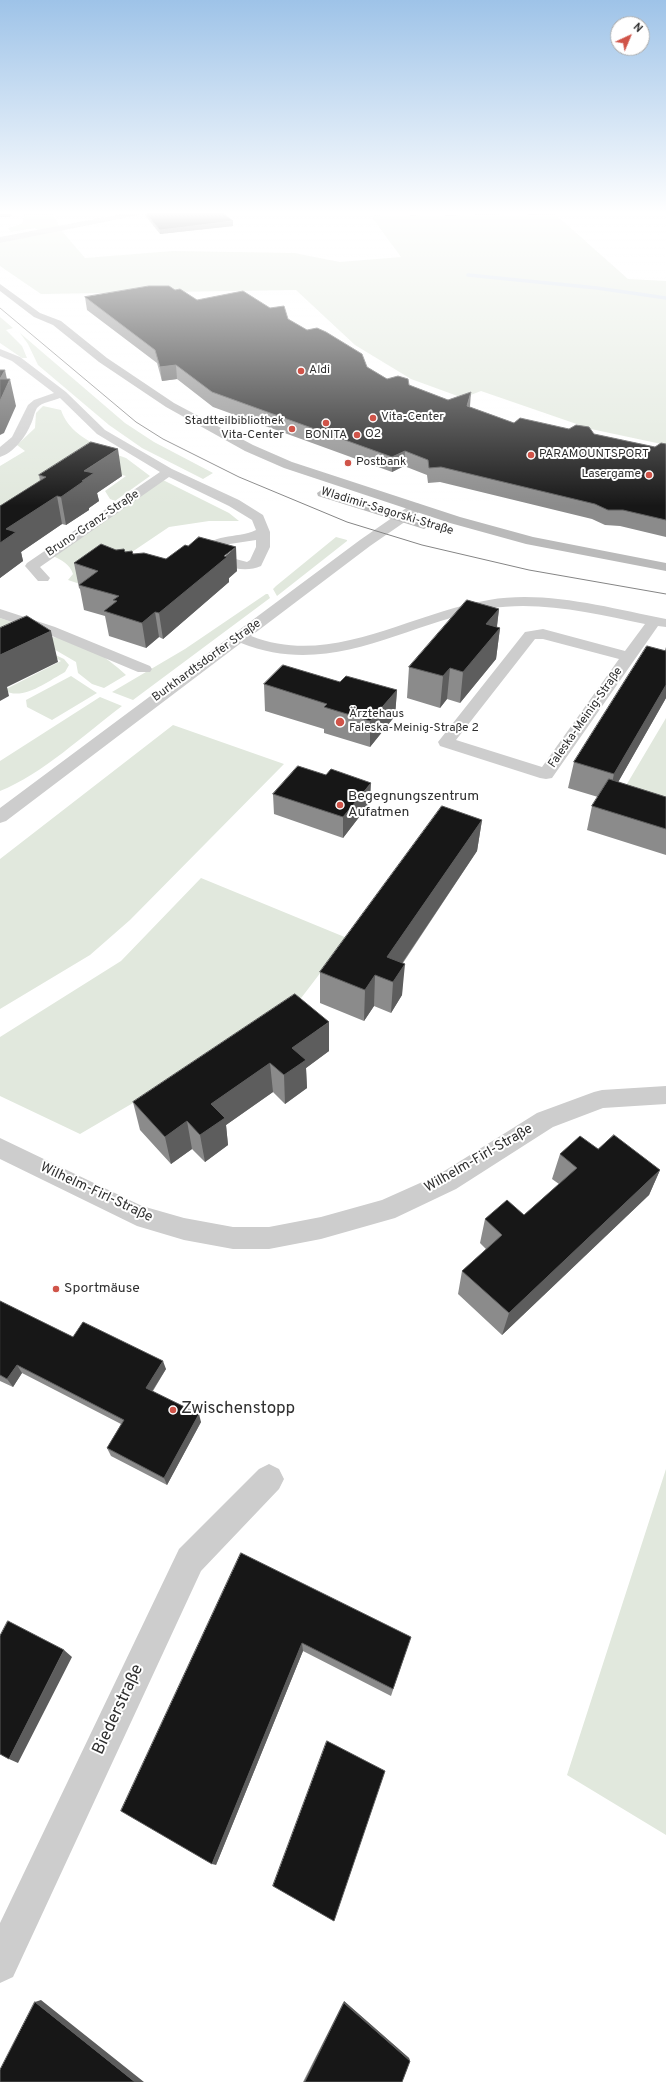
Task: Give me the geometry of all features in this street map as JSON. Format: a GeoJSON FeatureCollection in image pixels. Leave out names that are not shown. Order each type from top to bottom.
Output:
{"type":"FeatureCollection","features":[{"type":"Feature","properties":{"kind":"main road","name":"Wladimir-Sagorski-Straße"},"geometry":{"type":"LineString","coordinates":[[32,311],[37,315],[57,323],[103,360],[150,393],[198,422],[243,445],[318,476],[531,541],[666,567]]}},
{"type":"Feature","properties":{"kind":"main road","name":"Wladimir-Sagorski-Straße"},"geometry":{"type":"LineString","coordinates":[[37,315],[41,326],[47,331]]}},
{"type":"Feature","properties":{"kind":"main road"},"geometry":{"type":"LineString","coordinates":[[242,457],[262,466]]}},
{"type":"Feature","properties":{"kind":"main road","name":"Wladimir-Sagorski-Straße"},"geometry":{"type":"LineString","coordinates":[[309,487],[401,519],[541,556]]}},
{"type":"Feature","properties":{"kind":"main road"},"geometry":{"type":"LineString","coordinates":[[580,564],[666,579]]}},
{"type":"Feature","properties":{"kind":"street"},"geometry":{"type":"LineString","coordinates":[[0,352],[16,360],[62,394],[101,432],[168,472],[234,503],[258,518],[263,532]]}},
{"type":"Feature","properties":{"kind":"street"},"geometry":{"type":"LineString","coordinates":[[0,453],[17,439],[24,427],[32,407],[38,402],[62,394]]}},
{"type":"Feature","properties":{"kind":"street","name":"Bruno-Granz-Straße"},"geometry":{"type":"LineString","coordinates":[[42,578],[32,566],[168,472]]}},
{"type":"Feature","properties":{"kind":"street","name":"Burkhardtsdorfer Straße"},"geometry":{"type":"LineString","coordinates":[[2,812],[365,543],[416,507]]}},
{"type":"Feature","properties":{"kind":"street","name":"Faleska-Meinig-Straße"},"geometry":{"type":"LineString","coordinates":[[239,637],[262,646],[298,651],[346,647],[472,608],[504,603],[564,606],[660,622]]}},
{"type":"Feature","properties":{"kind":"street"},"geometry":{"type":"LineString","coordinates":[[0,612],[50,630],[144,669]]}},
{"type":"Feature","properties":{"kind":"street","name":"Faleska-Meinig-Straße"},"geometry":{"type":"LineString","coordinates":[[629,657],[543,634],[530,635],[446,742],[546,774],[629,657],[660,622]]}},
{"type":"Feature","properties":{"kind":"street","name":"Wilhelm-Firl-Straße"},"geometry":{"type":"LineString","coordinates":[[0,1148],[136,1215],[184,1229],[233,1238],[270,1238],[321,1228],[386,1210],[447,1182],[545,1120],[602,1099],[666,1095]]}},
{"type":"Feature","properties":{"kind":"street","name":"Biederstraße"},"geometry":{"type":"LineString","coordinates":[[0,1964],[190,1560],[269,1479]]}},
{"type":"Feature","properties":{"kind":"shaded area"},"geometry":{"type":"Polygon","coordinates":[[[319,311],[666,311],[666,445],[591,429],[481,391],[463,398],[411,379],[355,345],[319,311]]]}},
{"type":"Feature","properties":{"kind":"shaded area"},"geometry":{"type":"Polygon","coordinates":[[[0,317],[13,328],[6,330],[22,346],[27,358],[22,358],[0,343],[0,317]]]}},
{"type":"Feature","properties":{"kind":"shaded area"},"geometry":{"type":"Polygon","coordinates":[[[20,333],[125,423],[154,442],[213,473],[203,479],[142,448],[109,425],[38,365],[28,344],[20,333]]]}},
{"type":"Feature","properties":{"kind":"shaded area"},"geometry":{"type":"Polygon","coordinates":[[[43,406],[61,410],[68,424],[78,434],[104,450],[0,513],[0,466],[25,451],[17,445],[35,428],[36,413],[43,406]]]}},
{"type":"Feature","properties":{"kind":"shaded area"},"geometry":{"type":"Polygon","coordinates":[[[109,452],[126,458],[150,476],[115,501],[110,499],[105,491],[126,476],[94,468],[109,452]]]}},
{"type":"Feature","properties":{"kind":"shaded area"},"geometry":{"type":"Polygon","coordinates":[[[163,480],[229,513],[239,521],[209,521],[169,527],[83,585],[68,580],[73,574],[72,571],[65,563],[53,556],[163,480]]]}},
{"type":"Feature","properties":{"kind":"shaded area"},"geometry":{"type":"Polygon","coordinates":[[[336,537],[347,541],[277,596],[273,589],[276,586],[336,537]]]}},
{"type":"Feature","properties":{"kind":"shaded area"},"geometry":{"type":"Polygon","coordinates":[[[268,594],[270,598],[133,700],[112,692],[185,649],[268,594]]]}},
{"type":"Feature","properties":{"kind":"shaded area"},"geometry":{"type":"Polygon","coordinates":[[[0,618],[40,631],[34,645],[0,661],[0,618]]]}},
{"type":"Feature","properties":{"kind":"shaded area"},"geometry":{"type":"Polygon","coordinates":[[[47,637],[69,640],[90,648],[100,654],[126,675],[104,688],[92,684],[78,673],[76,662],[52,648],[47,637]]]}},
{"type":"Feature","properties":{"kind":"shaded area"},"geometry":{"type":"Polygon","coordinates":[[[34,645],[64,659],[69,665],[65,672],[43,685],[27,692],[19,694],[4,690],[61,661],[34,645]]]}},
{"type":"Feature","properties":{"kind":"shaded area"},"geometry":{"type":"Polygon","coordinates":[[[71,676],[97,693],[52,720],[27,707],[26,700],[71,676]]]}},
{"type":"Feature","properties":{"kind":"shaded area"},"geometry":{"type":"Polygon","coordinates":[[[100,697],[122,706],[63,753],[31,775],[0,791],[0,761],[100,697]]]}},
{"type":"Feature","properties":{"kind":"shaded area"},"geometry":{"type":"Polygon","coordinates":[[[666,718],[666,808],[621,794],[666,718]]]}},
{"type":"Feature","properties":{"kind":"shaded area"},"geometry":{"type":"Polygon","coordinates":[[[173,725],[284,764],[130,920],[90,955],[0,1009],[0,859],[173,725]]]}},
{"type":"Feature","properties":{"kind":"shaded area"},"geometry":{"type":"Polygon","coordinates":[[[201,878],[347,938],[292,1010],[80,1134],[0,1096],[0,1037],[121,961],[201,878]]]}},
{"type":"Feature","properties":{"kind":"shaded area"},"geometry":{"type":"Polygon","coordinates":[[[666,1469],[666,1835],[567,1775],[666,1469]]]}},
{"type":"Feature","properties":{"kind":"building","name":"Vita-Center"},"geometry":{"type":"Polygon","coordinates":[[[104,311],[286,311],[288,319],[307,330],[317,328],[362,354],[367,367],[387,379],[398,376],[408,379],[409,385],[448,400],[471,392],[467,406],[514,423],[520,418],[569,429],[576,425],[589,427],[594,434],[655,447],[661,443],[666,444],[666,520],[623,510],[608,510],[595,504],[441,467],[429,468],[428,460],[405,451],[392,457],[212,392],[176,365],[160,367],[155,350],[104,311]]]}},
{"type":"Feature","properties":{"kind":"building"},"geometry":{"type":"Polygon","coordinates":[[[0,370],[5,370],[0,379],[0,370]]]}},
{"type":"Feature","properties":{"kind":"building"},"geometry":{"type":"Polygon","coordinates":[[[0,379],[10,379],[0,401],[0,379]]]}},
{"type":"Feature","properties":{"kind":"building"},"geometry":{"type":"Polygon","coordinates":[[[91,442],[118,449],[84,471],[94,473],[82,481],[84,481],[61,497],[57,496],[6,529],[16,532],[0,543],[0,506],[46,477],[39,475],[91,442]]]}},
{"type":"Feature","properties":{"kind":"building"},"geometry":{"type":"Polygon","coordinates":[[[199,537],[236,547],[224,556],[227,557],[159,613],[155,612],[142,623],[104,611],[117,601],[113,600],[119,596],[79,585],[98,571],[74,563],[101,544],[116,550],[124,549],[125,552],[132,551],[133,554],[144,553],[166,559],[185,545],[188,546],[199,537]]]}},
{"type":"Feature","properties":{"kind":"building"},"geometry":{"type":"Polygon","coordinates":[[[467,600],[499,609],[486,624],[500,628],[463,672],[450,668],[443,676],[409,667],[467,600]]]}},
{"type":"Feature","properties":{"kind":"building"},"geometry":{"type":"Polygon","coordinates":[[[27,616],[51,631],[0,655],[0,628],[27,616]]]}},
{"type":"Feature","properties":{"kind":"building"},"geometry":{"type":"Polygon","coordinates":[[[647,646],[666,651],[666,685],[614,774],[574,762],[647,646]]]}},
{"type":"Feature","properties":{"kind":"building"},"geometry":{"type":"Polygon","coordinates":[[[283,665],[340,682],[346,676],[397,690],[370,721],[324,707],[327,704],[264,684],[283,665]]]}},
{"type":"Feature","properties":{"kind":"building"},"geometry":{"type":"Polygon","coordinates":[[[298,766],[326,775],[331,769],[371,783],[343,817],[273,794],[298,766]]]}},
{"type":"Feature","properties":{"kind":"building"},"geometry":{"type":"Polygon","coordinates":[[[609,779],[666,797],[666,829],[592,806],[609,779]]]}},
{"type":"Feature","properties":{"kind":"building"},"geometry":{"type":"Polygon","coordinates":[[[442,806],[482,820],[387,957],[405,964],[393,982],[375,975],[365,990],[320,972],[442,806]]]}},
{"type":"Feature","properties":{"kind":"building"},"geometry":{"type":"Polygon","coordinates":[[[295,994],[329,1022],[292,1048],[306,1060],[284,1075],[270,1063],[211,1104],[225,1118],[200,1135],[187,1121],[165,1137],[133,1102],[295,994]]]}},
{"type":"Feature","properties":{"kind":"building"},"geometry":{"type":"Polygon","coordinates":[[[614,1135],[660,1170],[509,1313],[462,1271],[502,1235],[485,1219],[507,1200],[524,1215],[577,1168],[560,1154],[580,1136],[598,1149],[614,1135]]]}},
{"type":"Feature","properties":{"kind":"building"},"geometry":{"type":"Polygon","coordinates":[[[0,1301],[73,1337],[83,1322],[163,1361],[146,1388],[199,1414],[164,1478],[107,1448],[124,1420],[17,1365],[7,1379],[0,1375],[0,1301]]]}},
{"type":"Feature","properties":{"kind":"building"},"geometry":{"type":"Polygon","coordinates":[[[241,1553],[411,1637],[393,1689],[302,1643],[212,1864],[121,1811],[241,1553]]]}},
{"type":"Feature","properties":{"kind":"building"},"geometry":{"type":"Polygon","coordinates":[[[8,1621],[64,1650],[9,1759],[0,1754],[0,1636],[8,1621]]]}},
{"type":"Feature","properties":{"kind":"building"},"geometry":{"type":"Polygon","coordinates":[[[327,1741],[385,1771],[334,1921],[273,1886],[327,1741]]]}},
{"type":"Feature","properties":{"kind":"building"},"geometry":{"type":"Polygon","coordinates":[[[35,2002],[135,2082],[0,2082],[0,2070],[35,2002]]]}},
{"type":"Feature","properties":{"kind":"building"},"geometry":{"type":"Polygon","coordinates":[[[344,2003],[410,2061],[402,2082],[305,2082],[344,2003]]]}},
{"type":"Feature","properties":{"kind":"tram line"},"geometry":{"type":"LineString","coordinates":[[4,311],[136,422],[163,439],[239,477],[347,522],[422,545],[529,570],[666,594]]}},
{"type":"Feature","properties":{"kind":"place","name":"Aldi"},"geometry":{"type":"Point","coordinates":[301,371]}},
{"type":"Feature","properties":{"kind":"place","name":"Vita-Center"},"geometry":{"type":"Point","coordinates":[373,418]}},
{"type":"Feature","properties":{"kind":"place","name":"BONITA"},"geometry":{"type":"Point","coordinates":[326,423]}},
{"type":"Feature","properties":{"kind":"place","name":"Stadtteilbibliothek Vita-Center"},"geometry":{"type":"Point","coordinates":[292,429]}},
{"type":"Feature","properties":{"kind":"place","name":"O2"},"geometry":{"type":"Point","coordinates":[357,435]}},
{"type":"Feature","properties":{"kind":"place","name":"PARAMOUNTSPORT"},"geometry":{"type":"Point","coordinates":[531,455]}},
{"type":"Feature","properties":{"kind":"place","name":"Postbank"},"geometry":{"type":"Point","coordinates":[348,463]}},
{"type":"Feature","properties":{"kind":"place","name":"Lasergame"},"geometry":{"type":"Point","coordinates":[649,475]}},
{"type":"Feature","properties":{"kind":"place","name":"Ärztehaus Faleska-Meinig-Straße 2"},"geometry":{"type":"Point","coordinates":[340,722]}},
{"type":"Feature","properties":{"kind":"place","name":"Begegnungszentrum Aufatmen"},"geometry":{"type":"Point","coordinates":[340,805]}},
{"type":"Feature","properties":{"kind":"place","name":"Sportmäuse"},"geometry":{"type":"Point","coordinates":[56,1289]}},
{"type":"Feature","properties":{"kind":"place","name":"Zwischenstopp"},"geometry":{"type":"Point","coordinates":[173,1410]}}]}
